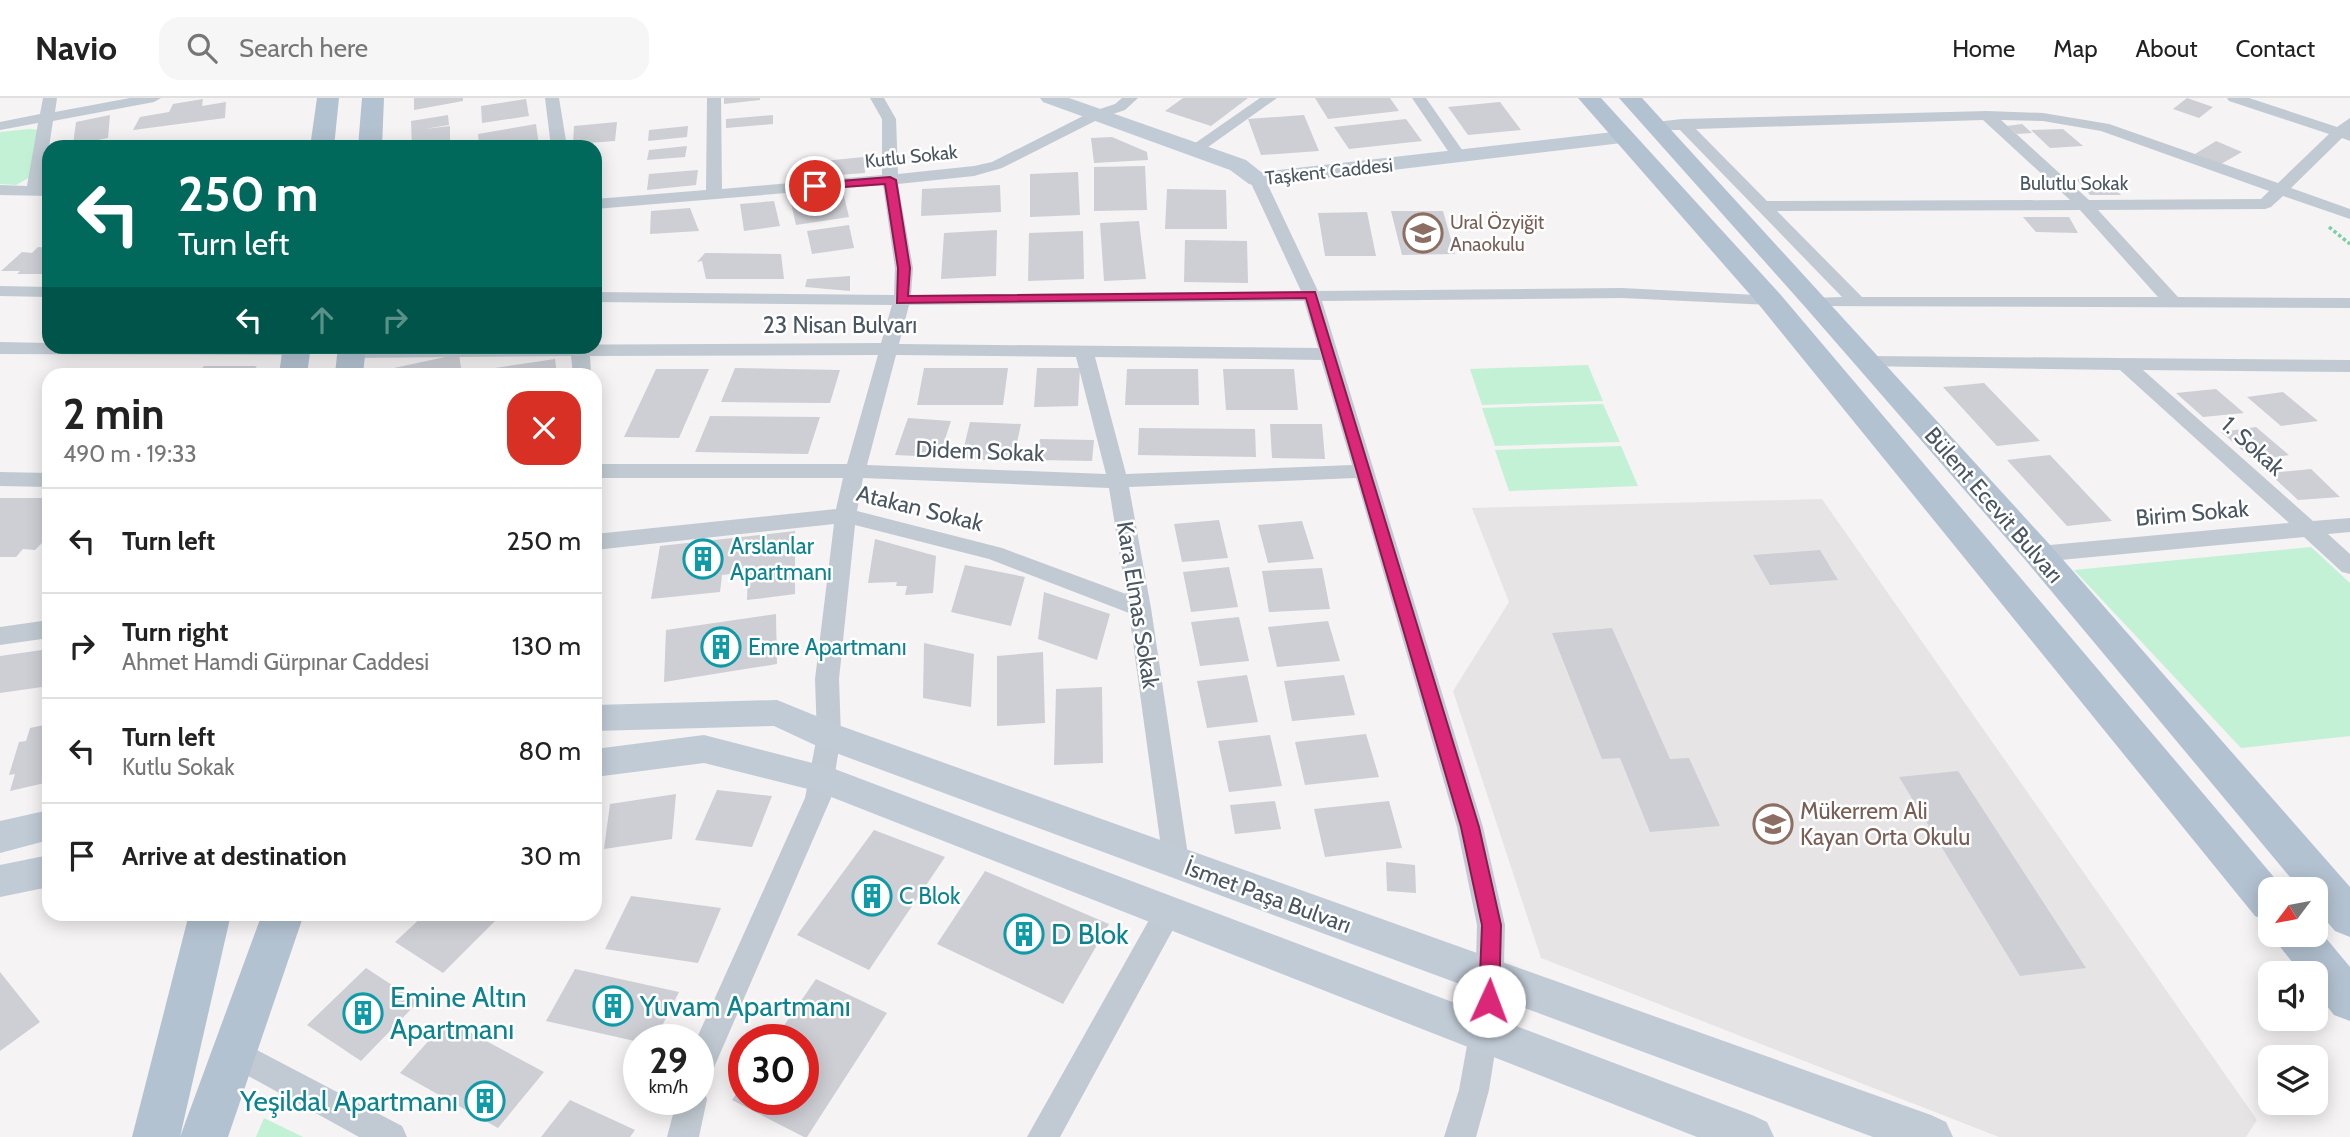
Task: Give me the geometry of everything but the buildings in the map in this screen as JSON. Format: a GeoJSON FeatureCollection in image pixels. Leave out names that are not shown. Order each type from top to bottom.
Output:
{"type":"FeatureCollection","features":[{"type":"Feature","properties":{"kind":"main road"},"geometry":{"type":"LineString","coordinates":[[323,140],[328,98]]}},
{"type":"Feature","properties":{"kind":"main road"},"geometry":{"type":"LineString","coordinates":[[370,140],[373,98]]}},
{"type":"Feature","properties":{"kind":"main road","name":"Bülent Ecevit Bulvarı"},"geometry":{"type":"LineString","coordinates":[[1589,98],[1770,300],[2258,889]]}},
{"type":"Feature","properties":{"kind":"main road","name":"Bülent Ecevit Bulvarı"},"geometry":{"type":"LineString","coordinates":[[1630,98],[1669,125],[1816,302],[2039,554],[2350,918]]}},
{"type":"Feature","properties":{"kind":"main road"},"geometry":{"type":"LineString","coordinates":[[156,1137],[207,921]]}},
{"type":"Feature","properties":{"kind":"main road"},"geometry":{"type":"LineString","coordinates":[[204,1137],[281,921]]}},
{"type":"Feature","properties":{"kind":"main road"},"geometry":{"type":"LineString","coordinates":[[2307,947],[2350,1000]]}},
{"type":"Feature","properties":{"kind":"street"},"geometry":{"type":"LineString","coordinates":[[44,140],[50,98]]}},
{"type":"Feature","properties":{"kind":"street"},"geometry":{"type":"LineString","coordinates":[[0,126],[154,98]]}},
{"type":"Feature","properties":{"kind":"street"},"geometry":{"type":"LineString","coordinates":[[552,98],[558,140]]}},
{"type":"Feature","properties":{"kind":"street"},"geometry":{"type":"LineString","coordinates":[[714,98],[714,194]]}},
{"type":"Feature","properties":{"kind":"street"},"geometry":{"type":"LineString","coordinates":[[714,1033],[818,798],[830,736],[827,678],[836,573],[845,514],[854,471],[902,300],[904,268],[890,180],[889,119],[877,98]]}},
{"type":"Feature","properties":{"kind":"street","name":"Taşkent Caddesi"},"geometry":{"type":"LineString","coordinates":[[1050,98],[1238,165],[1257,180],[1622,137]]}},
{"type":"Feature","properties":{"kind":"street","name":"Kutlu Sokak"},"geometry":{"type":"LineString","coordinates":[[602,203],[890,180],[974,170],[997,165],[1096,115],[1120,107],[1131,98]]}},
{"type":"Feature","properties":{"kind":"street"},"geometry":{"type":"LineString","coordinates":[[1196,149],[1270,98]]}},
{"type":"Feature","properties":{"kind":"street"},"geometry":{"type":"LineString","coordinates":[[1419,98],[1460,157]]}},
{"type":"Feature","properties":{"kind":"street"},"geometry":{"type":"LineString","coordinates":[[2234,98],[2346,130]]}},
{"type":"Feature","properties":{"kind":"street"},"geometry":{"type":"LineString","coordinates":[[1987,115],[2084,204],[2174,304]]}},
{"type":"Feature","properties":{"kind":"street"},"geometry":{"type":"LineString","coordinates":[[1669,125],[1987,115],[2043,117],[2104,127],[2350,214]]}},
{"type":"Feature","properties":{"kind":"street"},"geometry":{"type":"LineString","coordinates":[[1669,125],[1765,206],[1857,302]]}},
{"type":"Feature","properties":{"kind":"street","name":"Bulutlu Sokak"},"geometry":{"type":"LineString","coordinates":[[1765,206],[2265,204],[2346,130]]}},
{"type":"Feature","properties":{"kind":"street"},"geometry":{"type":"LineString","coordinates":[[1257,180],[1311,295],[1470,827],[1492,925],[1490,977],[1483,1033],[1474,1090],[1460,1137]]}},
{"type":"Feature","properties":{"kind":"street"},"geometry":{"type":"LineString","coordinates":[[0,190],[41,191]]}},
{"type":"Feature","properties":{"kind":"street"},"geometry":{"type":"LineString","coordinates":[[0,291],[42,292]]}},
{"type":"Feature","properties":{"kind":"street"},"geometry":{"type":"LineString","coordinates":[[602,297],[902,300],[1622,293],[1770,300]]}},
{"type":"Feature","properties":{"kind":"street"},"geometry":{"type":"LineString","coordinates":[[1816,302],[2350,303]]}},
{"type":"Feature","properties":{"kind":"street"},"geometry":{"type":"LineString","coordinates":[[0,348],[42,349]]}},
{"type":"Feature","properties":{"kind":"street","name":"23 Nisan Bulvarı"},"geometry":{"type":"LineString","coordinates":[[602,351],[887,349],[1329,354]]}},
{"type":"Feature","properties":{"kind":"street","name":"Kara Elmas Sokak"},"geometry":{"type":"LineString","coordinates":[[1084,351],[1118,481],[1140,608],[1176,862]]}},
{"type":"Feature","properties":{"kind":"street"},"geometry":{"type":"LineString","coordinates":[[197,354],[295,357]]}},
{"type":"Feature","properties":{"kind":"street","name":"23 Nisan Bulvarı"},"geometry":{"type":"LineString","coordinates":[[351,358],[482,354]]}},
{"type":"Feature","properties":{"kind":"street"},"geometry":{"type":"LineString","coordinates":[[1868,362],[2350,366]]}},
{"type":"Feature","properties":{"kind":"street","name":"1. Sokak"},"geometry":{"type":"LineString","coordinates":[[2124,363],[2350,566]]}},
{"type":"Feature","properties":{"kind":"street","name":"Didem Sokak"},"geometry":{"type":"LineString","coordinates":[[602,471],[854,471],[1118,481],[1364,471]]}},
{"type":"Feature","properties":{"kind":"street"},"geometry":{"type":"LineString","coordinates":[[0,479],[42,480]]}},
{"type":"Feature","properties":{"kind":"street","name":"Atakan Sokak"},"geometry":{"type":"LineString","coordinates":[[602,541],[845,514],[994,553],[1140,608]]}},
{"type":"Feature","properties":{"kind":"street","name":"Birim Sokak"},"geometry":{"type":"LineString","coordinates":[[2039,554],[2350,525]]}},
{"type":"Feature","properties":{"kind":"street"},"geometry":{"type":"LineString","coordinates":[[0,636],[42,630]]}},
{"type":"Feature","properties":{"kind":"street","name":"İsmet Paşa Bulvarı"},"geometry":{"type":"LineString","coordinates":[[602,718],[777,713],[830,736],[1931,1137]]}},
{"type":"Feature","properties":{"kind":"street"},"geometry":{"type":"LineString","coordinates":[[602,762],[704,749],[820,778],[1752,1137]]}},
{"type":"Feature","properties":{"kind":"street"},"geometry":{"type":"LineString","coordinates":[[0,837],[42,827]]}},
{"type":"Feature","properties":{"kind":"street"},"geometry":{"type":"LineString","coordinates":[[0,881],[42,872]]}},
{"type":"Feature","properties":{"kind":"street"},"geometry":{"type":"LineString","coordinates":[[1043,1137],[1168,913]]}},
{"type":"Feature","properties":{"kind":"street"},"geometry":{"type":"LineString","coordinates":[[234,1052],[294,1087],[391,1137]]}},
{"type":"Feature","properties":{"kind":"street"},"geometry":{"type":"LineString","coordinates":[[683,1137],[688,1115]]}},
{"type":"Feature","properties":{"kind":"shaded area","name":"Mükerrem Ali Kayan Orta Okulu"},"geometry":{"type":"Polygon","coordinates":[[[1822,499],[2257,1120],[2246,1137],[1999,1137],[1541,958],[1453,691],[1509,602],[1472,508],[1822,499]]]}},
{"type":"Feature","properties":{"kind":"green space"},"geometry":{"type":"Polygon","coordinates":[[[40,130],[32,176],[16,185],[0,184],[0,132],[40,130]]]}},
{"type":"Feature","properties":{"kind":"green space"},"geometry":{"type":"Polygon","coordinates":[[[1588,365],[1603,401],[1482,405],[1470,369],[1588,365]]]}},
{"type":"Feature","properties":{"kind":"green space"},"geometry":{"type":"Polygon","coordinates":[[[1603,404],[1620,442],[1495,446],[1482,408],[1603,404]]]}},
{"type":"Feature","properties":{"kind":"green space"},"geometry":{"type":"Polygon","coordinates":[[[1621,446],[1638,486],[1509,491],[1495,450],[1621,446]]]}},
{"type":"Feature","properties":{"kind":"green space"},"geometry":{"type":"Polygon","coordinates":[[[2311,547],[2350,583],[2350,736],[2241,748],[2074,570],[2311,547]]]}},
{"type":"Feature","properties":{"kind":"green space"},"geometry":{"type":"Polygon","coordinates":[[[264,1118],[303,1137],[256,1137],[264,1118]]]}},
{"type":"Feature","properties":{"kind":"place","name":"Ural Özyiğit Anaokulu"},"geometry":{"type":"Point","coordinates":[1423,233]}},
{"type":"Feature","properties":{"kind":"place","name":"Arslanlar Apartmanı"},"geometry":{"type":"Point","coordinates":[703,559]}},
{"type":"Feature","properties":{"kind":"place","name":"Emre Apartmanı"},"geometry":{"type":"Point","coordinates":[721,647]}},
{"type":"Feature","properties":{"kind":"place","name":"Mükerrem Ali Kayan Orta Okulu"},"geometry":{"type":"Point","coordinates":[1773,824]}},
{"type":"Feature","properties":{"kind":"place","name":"C Blok"},"geometry":{"type":"Point","coordinates":[872,896]}},
{"type":"Feature","properties":{"kind":"place","name":"D Blok"},"geometry":{"type":"Point","coordinates":[1024,934]}},
{"type":"Feature","properties":{"kind":"place","name":"Yuvam Apartmanı"},"geometry":{"type":"Point","coordinates":[613,1006]}},
{"type":"Feature","properties":{"kind":"place","name":"Emine Altın Apartmanı"},"geometry":{"type":"Point","coordinates":[363,1013]}},
{"type":"Feature","properties":{"kind":"place","name":"Yeşildal Apartmanı"},"geometry":{"type":"Point","coordinates":[485,1101]}},
{"type":"Feature","properties":{"kind":"route"},"geometry":{"type":"LineString","coordinates":[[815,186],[890,180],[904,268],[902,300],[1311,295],[1470,827],[1492,925],[1489,1001]]}}]}
